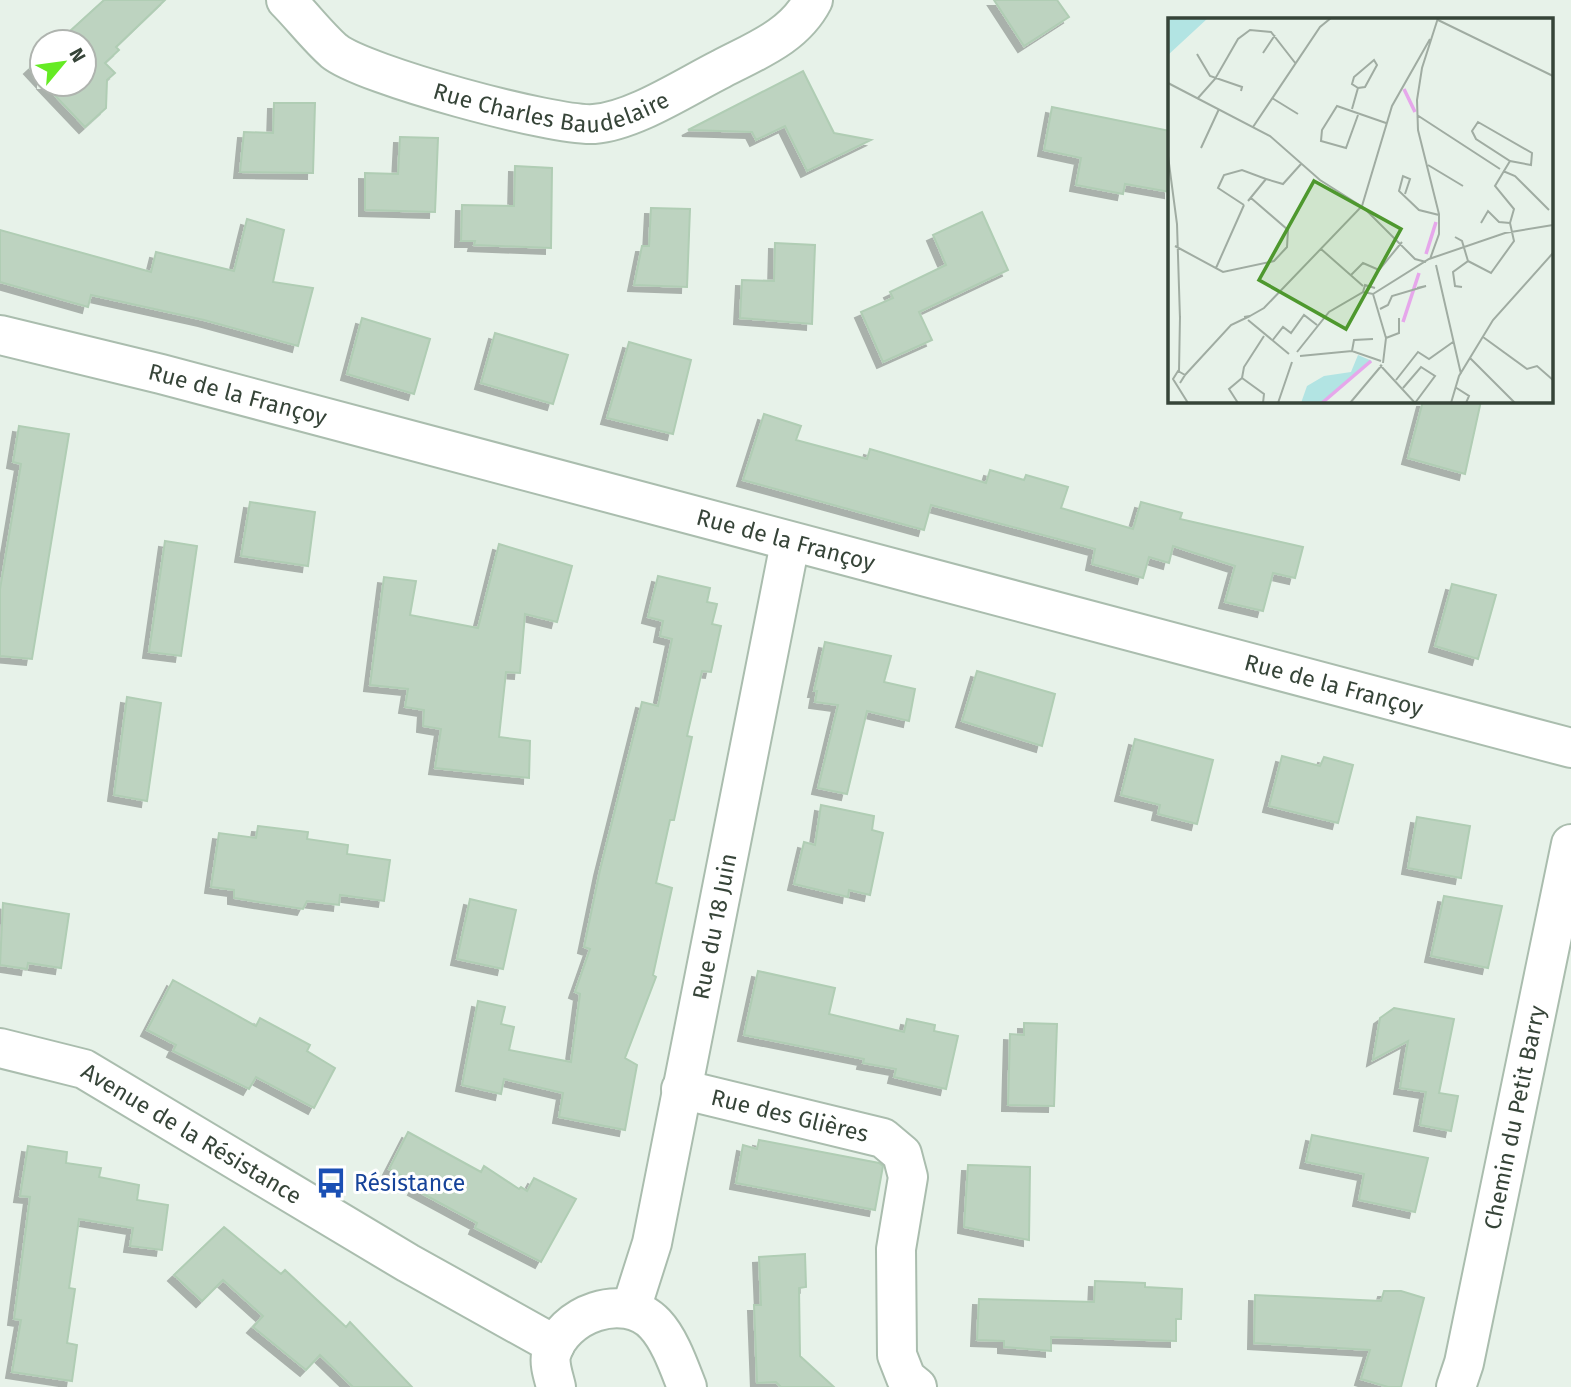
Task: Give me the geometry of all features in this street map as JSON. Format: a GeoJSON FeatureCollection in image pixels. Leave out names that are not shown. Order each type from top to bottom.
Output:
{"type":"FeatureCollection","features":[{"type":"Feature","properties":{"kind":"street","name":"Rue Charles Baudelaire"},"geometry":{"type":"LineString","coordinates":[[286,0],[335,52],[373,72],[561,123],[596,124],[641,110],[780,38],[806,14],[813,0]]}},
{"type":"Feature","properties":{"kind":"street","name":"Rue de la Françoy"},"geometry":{"type":"LineString","coordinates":[[0,335],[162,374],[790,543],[1571,748]]}},
{"type":"Feature","properties":{"kind":"street","name":"Rue du 18 Juin"},"geometry":{"type":"LineString","coordinates":[[631,1309],[652,1243],[790,543]]}},
{"type":"Feature","properties":{"kind":"street","name":"Chemin du Petit Barry"},"geometry":{"type":"LineString","coordinates":[[1456,1387],[1467,1350],[1571,844]]}},
{"type":"Feature","properties":{"kind":"street","name":"Avenue de la Résistance"},"geometry":{"type":"LineString","coordinates":[[0,1048],[84,1069],[408,1263],[555,1345]]}},
{"type":"Feature","properties":{"kind":"street","name":"Rue des Glières"},"geometry":{"type":"LineString","coordinates":[[681,1089],[883,1138],[902,1154],[908,1177],[896,1249],[897,1356],[906,1378],[917,1387]]}},
{"type":"Feature","properties":{"kind":"street"},"geometry":{"type":"LineString","coordinates":[[556,1387],[550,1359],[555,1345],[572,1322],[607,1308],[631,1309],[654,1323],[687,1387]]}},
{"type":"Feature","properties":{"kind":"building"},"geometry":{"type":"Polygon","coordinates":[[[104,0],[165,0],[116,47],[119,50],[105,63],[115,73],[107,80],[106,108],[85,127],[57,98],[98,98],[98,28],[73,28],[104,0]]]}},
{"type":"Feature","properties":{"kind":"building"},"geometry":{"type":"Polygon","coordinates":[[[994,0],[1057,0],[1069,17],[1024,46],[994,0]]]}},
{"type":"Feature","properties":{"kind":"building"},"geometry":{"type":"Polygon","coordinates":[[[803,71],[834,133],[871,140],[807,171],[785,126],[756,140],[752,132],[688,130],[803,71]]]}},
{"type":"Feature","properties":{"kind":"building"},"geometry":{"type":"Polygon","coordinates":[[[274,103],[315,103],[313,173],[240,172],[244,132],[273,133],[274,103]]]}},
{"type":"Feature","properties":{"kind":"building"},"geometry":{"type":"Polygon","coordinates":[[[1052,107],[1168,131],[1168,192],[1125,184],[1123,194],[1076,185],[1081,158],[1044,150],[1052,107]]]}},
{"type":"Feature","properties":{"kind":"building"},"geometry":{"type":"Polygon","coordinates":[[[400,137],[438,138],[435,212],[365,210],[365,173],[398,174],[400,137]]]}},
{"type":"Feature","properties":{"kind":"building"},"geometry":{"type":"Polygon","coordinates":[[[515,166],[552,168],[551,248],[474,245],[475,241],[461,241],[462,205],[514,206],[515,166]]]}},
{"type":"Feature","properties":{"kind":"building"},"geometry":{"type":"Polygon","coordinates":[[[651,208],[690,209],[687,287],[634,285],[642,246],[649,246],[651,208]]]}},
{"type":"Feature","properties":{"kind":"building"},"geometry":{"type":"Polygon","coordinates":[[[982,212],[1008,270],[919,312],[932,340],[883,362],[861,312],[893,298],[890,292],[946,265],[933,235],[982,212]]]}},
{"type":"Feature","properties":{"kind":"building"},"geometry":{"type":"Polygon","coordinates":[[[247,219],[284,230],[273,282],[313,288],[298,346],[204,320],[91,295],[88,307],[0,282],[0,230],[151,272],[156,252],[234,271],[247,219]]]}},
{"type":"Feature","properties":{"kind":"building"},"geometry":{"type":"Polygon","coordinates":[[[775,243],[815,245],[812,324],[740,318],[742,280],[774,281],[775,243]]]}},
{"type":"Feature","properties":{"kind":"building"},"geometry":{"type":"Polygon","coordinates":[[[362,318],[430,339],[414,394],[347,374],[362,318]]]}},
{"type":"Feature","properties":{"kind":"building"},"geometry":{"type":"Polygon","coordinates":[[[495,333],[568,355],[553,404],[481,383],[495,333]]]}},
{"type":"Feature","properties":{"kind":"building"},"geometry":{"type":"Polygon","coordinates":[[[629,342],[691,360],[673,434],[607,418],[629,342]]]}},
{"type":"Feature","properties":{"kind":"building"},"geometry":{"type":"Polygon","coordinates":[[[1423,402],[1481,402],[1465,474],[1408,458],[1423,402]]]}},
{"type":"Feature","properties":{"kind":"building"},"geometry":{"type":"Polygon","coordinates":[[[764,414],[801,426],[796,440],[867,459],[870,449],[986,483],[990,470],[1024,480],[1026,475],[1068,487],[1061,508],[1133,529],[1141,502],[1182,513],[1180,519],[1303,547],[1295,578],[1273,573],[1263,611],[1225,602],[1235,566],[1173,546],[1169,563],[1149,557],[1143,578],[1092,564],[1095,549],[931,505],[924,530],[743,480],[764,414]]]}},
{"type":"Feature","properties":{"kind":"building"},"geometry":{"type":"Polygon","coordinates":[[[19,426],[69,434],[32,659],[0,656],[0,589],[21,464],[13,462],[19,426]]]}},
{"type":"Feature","properties":{"kind":"building"},"geometry":{"type":"Polygon","coordinates":[[[250,502],[315,512],[308,566],[241,556],[250,502]]]}},
{"type":"Feature","properties":{"kind":"building"},"geometry":{"type":"Polygon","coordinates":[[[165,541],[197,546],[181,656],[149,652],[165,541]]]}},
{"type":"Feature","properties":{"kind":"building"},"geometry":{"type":"Polygon","coordinates":[[[499,544],[572,566],[557,622],[525,614],[520,673],[506,672],[499,737],[530,741],[529,778],[435,768],[441,729],[423,726],[424,710],[405,707],[408,689],[370,685],[384,577],[416,581],[410,615],[478,628],[499,544]]]}},
{"type":"Feature","properties":{"kind":"building"},"geometry":{"type":"Polygon","coordinates":[[[658,576],[710,588],[707,602],[717,604],[712,624],[721,626],[711,672],[702,671],[687,736],[692,737],[674,820],[670,820],[656,883],[672,888],[653,975],[656,977],[625,1058],[637,1065],[625,1130],[559,1117],[563,1093],[504,1079],[501,1094],[462,1085],[478,1001],[505,1007],[501,1024],[514,1027],[509,1050],[571,1062],[580,994],[575,992],[590,949],[584,947],[600,870],[642,702],[658,706],[672,639],[660,636],[663,621],[648,617],[658,576]]]}},
{"type":"Feature","properties":{"kind":"building"},"geometry":{"type":"Polygon","coordinates":[[[1452,584],[1496,595],[1478,659],[1435,646],[1452,584]]]}},
{"type":"Feature","properties":{"kind":"building"},"geometry":{"type":"Polygon","coordinates":[[[825,642],[891,656],[884,682],[915,689],[909,721],[867,711],[847,794],[818,788],[838,705],[815,702],[817,691],[814,691],[825,642]]]}},
{"type":"Feature","properties":{"kind":"building"},"geometry":{"type":"Polygon","coordinates":[[[977,671],[1055,694],[1042,746],[962,721],[977,671]]]}},
{"type":"Feature","properties":{"kind":"building"},"geometry":{"type":"Polygon","coordinates":[[[127,697],[161,703],[147,801],[114,795],[127,697]]]}},
{"type":"Feature","properties":{"kind":"building"},"geometry":{"type":"Polygon","coordinates":[[[1135,739],[1213,760],[1197,824],[1158,814],[1160,805],[1121,795],[1135,739]]]}},
{"type":"Feature","properties":{"kind":"building"},"geometry":{"type":"Polygon","coordinates":[[[1282,756],[1320,766],[1324,757],[1353,765],[1338,823],[1269,806],[1282,756]]]}},
{"type":"Feature","properties":{"kind":"building"},"geometry":{"type":"Polygon","coordinates":[[[821,805],[874,816],[872,830],[883,833],[870,895],[849,890],[848,897],[794,884],[804,842],[815,845],[821,805]]]}},
{"type":"Feature","properties":{"kind":"building"},"geometry":{"type":"Polygon","coordinates":[[[1417,817],[1470,826],[1461,878],[1408,868],[1417,817]]]}},
{"type":"Feature","properties":{"kind":"building"},"geometry":{"type":"Polygon","coordinates":[[[258,826],[308,832],[307,839],[348,845],[347,854],[390,860],[384,901],[340,895],[339,905],[307,901],[303,909],[234,898],[234,890],[211,887],[219,833],[256,838],[258,826]]]}},
{"type":"Feature","properties":{"kind":"building"},"geometry":{"type":"Polygon","coordinates":[[[1444,896],[1502,906],[1488,968],[1431,956],[1444,896]]]}},
{"type":"Feature","properties":{"kind":"building"},"geometry":{"type":"Polygon","coordinates":[[[470,899],[516,910],[503,969],[457,959],[470,899]]]}},
{"type":"Feature","properties":{"kind":"building"},"geometry":{"type":"Polygon","coordinates":[[[3,903],[69,914],[61,968],[28,963],[27,969],[0,965],[3,903]]]}},
{"type":"Feature","properties":{"kind":"building"},"geometry":{"type":"Polygon","coordinates":[[[758,971],[835,988],[829,1014],[904,1032],[907,1019],[935,1025],[934,1031],[958,1036],[946,1089],[894,1077],[896,1069],[863,1063],[864,1059],[744,1035],[758,971]]]}},
{"type":"Feature","properties":{"kind":"building"},"geometry":{"type":"Polygon","coordinates":[[[173,980],[256,1026],[260,1018],[310,1045],[307,1051],[335,1068],[314,1108],[256,1077],[249,1089],[173,1051],[176,1045],[147,1030],[173,980]]]}},
{"type":"Feature","properties":{"kind":"building"},"geometry":{"type":"Polygon","coordinates":[[[1394,1008],[1454,1019],[1439,1093],[1458,1096],[1451,1131],[1420,1125],[1426,1092],[1400,1088],[1408,1041],[1373,1060],[1380,1018],[1394,1008]]]}},
{"type":"Feature","properties":{"kind":"building"},"geometry":{"type":"Polygon","coordinates":[[[1024,1023],[1057,1024],[1054,1106],[1008,1105],[1010,1034],[1024,1035],[1024,1023]]]}},
{"type":"Feature","properties":{"kind":"building"},"geometry":{"type":"Polygon","coordinates":[[[408,1132],[481,1172],[484,1166],[519,1189],[521,1187],[527,1191],[534,1178],[576,1199],[541,1262],[475,1228],[477,1223],[414,1189],[417,1184],[389,1169],[408,1132]]]}},
{"type":"Feature","properties":{"kind":"building"},"geometry":{"type":"Polygon","coordinates":[[[1312,1135],[1428,1158],[1415,1212],[1359,1200],[1364,1174],[1306,1162],[1312,1135]]]}},
{"type":"Feature","properties":{"kind":"building"},"geometry":{"type":"Polygon","coordinates":[[[759,1140],[879,1163],[883,1166],[875,1210],[736,1183],[743,1145],[757,1149],[759,1140]]]}},
{"type":"Feature","properties":{"kind":"building"},"geometry":{"type":"Polygon","coordinates":[[[28,1146],[67,1152],[66,1163],[101,1168],[99,1177],[139,1185],[137,1200],[168,1205],[162,1250],[130,1246],[133,1228],[79,1219],[69,1288],[75,1289],[67,1343],[77,1345],[72,1381],[12,1372],[21,1320],[14,1319],[30,1197],[20,1196],[28,1146]]]}},
{"type":"Feature","properties":{"kind":"building"},"geometry":{"type":"Polygon","coordinates":[[[968,1165],[1030,1167],[1029,1240],[964,1227],[968,1165]]]}},
{"type":"Feature","properties":{"kind":"building"},"geometry":{"type":"Polygon","coordinates":[[[224,1227],[281,1274],[285,1270],[346,1327],[350,1322],[412,1387],[353,1387],[320,1355],[306,1370],[253,1327],[263,1316],[223,1280],[202,1301],[174,1275],[224,1227]]]}},
{"type":"Feature","properties":{"kind":"building"},"geometry":{"type":"Polygon","coordinates":[[[805,1254],[806,1287],[799,1288],[800,1356],[834,1387],[781,1387],[776,1382],[757,1383],[754,1305],[761,1305],[759,1257],[805,1254]]]}},
{"type":"Feature","properties":{"kind":"building"},"geometry":{"type":"Polygon","coordinates":[[[1095,1281],[1145,1283],[1145,1287],[1182,1289],[1181,1319],[1176,1319],[1176,1341],[1051,1337],[1051,1351],[1004,1347],[1004,1341],[977,1340],[979,1299],[1094,1302],[1095,1281]]]}},
{"type":"Feature","properties":{"kind":"building"},"geometry":{"type":"Polygon","coordinates":[[[1384,1291],[1401,1291],[1424,1298],[1401,1387],[1388,1387],[1361,1379],[1370,1350],[1254,1343],[1255,1295],[1381,1301],[1384,1291]]]}},
{"type":"Feature","properties":{"kind":"place","name":"Résistance"},"geometry":{"type":"Point","coordinates":[331,1183]}}]}
